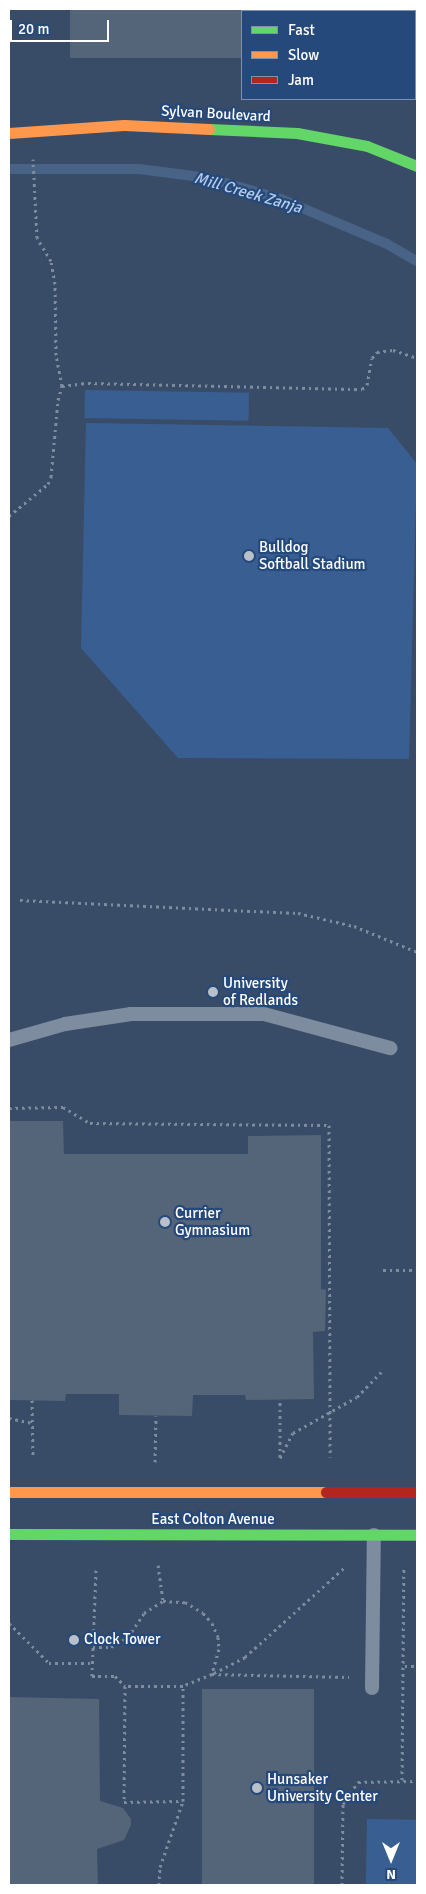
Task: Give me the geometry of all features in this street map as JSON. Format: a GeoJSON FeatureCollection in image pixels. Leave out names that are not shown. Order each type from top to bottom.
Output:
{"type":"FeatureCollection","features":[{"type":"Feature","properties":{"kind":"street","name":"Sylvan Boulevard"},"geometry":{"type":"LineString","coordinates":[[9,133],[33,129],[124,125],[297,133],[367,146],[417,166]]}},
{"type":"Feature","properties":{"kind":"street","name":"East Colton Avenue"},"geometry":{"type":"LineString","coordinates":[[9,1492],[417,1492]]}},
{"type":"Feature","properties":{"kind":"street","name":"East Colton Avenue"},"geometry":{"type":"LineString","coordinates":[[9,1534],[417,1535]]}},
{"type":"Feature","properties":{"kind":"lane"},"geometry":{"type":"LineString","coordinates":[[9,1040],[73,1023],[132,1014],[264,1014],[390,1048]]}},
{"type":"Feature","properties":{"kind":"lane"},"geometry":{"type":"LineString","coordinates":[[372,1683],[374,1534]]}},
{"type":"Feature","properties":{"kind":"path"},"geometry":{"type":"LineString","coordinates":[[9,516],[48,484],[51,477],[58,400],[62,386],[56,355],[55,284],[51,261],[37,238],[34,209],[33,156]]}},
{"type":"Feature","properties":{"kind":"path"},"geometry":{"type":"LineString","coordinates":[[62,386],[88,383],[362,389],[367,386],[372,358],[377,352],[394,350],[417,358]]}},
{"type":"Feature","properties":{"kind":"path"},"geometry":{"type":"LineString","coordinates":[[20,900],[298,913],[354,926],[417,952]]}},
{"type":"Feature","properties":{"kind":"path"},"geometry":{"type":"LineString","coordinates":[[9,1108],[63,1107],[90,1123],[329,1124],[330,1457]]}},
{"type":"Feature","properties":{"kind":"path"},"geometry":{"type":"LineString","coordinates":[[383,1270],[417,1270]]}},
{"type":"Feature","properties":{"kind":"path"},"geometry":{"type":"LineString","coordinates":[[280,1400],[280,1458],[293,1433],[358,1397],[382,1371]]}},
{"type":"Feature","properties":{"kind":"path"},"geometry":{"type":"LineString","coordinates":[[32,1400],[33,1457]]}},
{"type":"Feature","properties":{"kind":"path"},"geometry":{"type":"LineString","coordinates":[[155,1467],[156,1416]]}},
{"type":"Feature","properties":{"kind":"path"},"geometry":{"type":"LineString","coordinates":[[9,1418],[32,1423]]}},
{"type":"Feature","properties":{"kind":"path"},"geometry":{"type":"LineString","coordinates":[[158,1561],[163,1601]]}},
{"type":"Feature","properties":{"kind":"path"},"geometry":{"type":"LineString","coordinates":[[402,1780],[402,1678],[405,1666],[404,1562]]}},
{"type":"Feature","properties":{"kind":"path"},"geometry":{"type":"LineString","coordinates":[[96,1570],[92,1676],[115,1676],[125,1686],[183,1686],[245,1657],[349,1564]]}},
{"type":"Feature","properties":{"kind":"path"},"geometry":{"type":"LineString","coordinates":[[93,1647],[111,1647],[128,1637],[144,1613],[163,1601],[185,1602],[204,1613],[212,1623],[218,1638],[218,1650],[212,1674]]}},
{"type":"Feature","properties":{"kind":"path"},"geometry":{"type":"LineString","coordinates":[[9,1623],[49,1663],[92,1663]]}},
{"type":"Feature","properties":{"kind":"path"},"geometry":{"type":"LineString","coordinates":[[405,1666],[417,1666]]}},
{"type":"Feature","properties":{"kind":"path"},"geometry":{"type":"LineString","coordinates":[[212,1674],[372,1683],[402,1678]]}},
{"type":"Feature","properties":{"kind":"path"},"geometry":{"type":"LineString","coordinates":[[125,1686],[124,1802],[183,1801]]}},
{"type":"Feature","properties":{"kind":"path"},"geometry":{"type":"LineString","coordinates":[[159,1885],[160,1867],[183,1801],[183,1686]]}},
{"type":"Feature","properties":{"kind":"path"},"geometry":{"type":"LineString","coordinates":[[342,1885],[343,1804],[358,1782],[417,1780]]}},
{"type":"Feature","properties":{"kind":"shaded area"},"geometry":{"type":"Polygon","coordinates":[[[85,390],[249,393],[248,421],[85,418],[85,390]]]}},
{"type":"Feature","properties":{"kind":"shaded area","name":"Bulldog Softball Stadium"},"geometry":{"type":"Polygon","coordinates":[[[86,423],[388,428],[417,464],[409,759],[178,758],[81,648],[86,423]]]}},
{"type":"Feature","properties":{"kind":"shaded area"},"geometry":{"type":"Polygon","coordinates":[[[367,1819],[417,1820],[416,1885],[366,1885],[367,1819]]]}},
{"type":"Feature","properties":{"kind":"building"},"geometry":{"type":"Polygon","coordinates":[[[70,9],[241,9],[241,58],[70,58],[70,9]]]}},
{"type":"Feature","properties":{"kind":"building","name":"Currier Gymnasium"},"geometry":{"type":"Polygon","coordinates":[[[9,1121],[63,1121],[64,1154],[248,1154],[248,1136],[321,1135],[321,1289],[326,1290],[325,1331],[313,1332],[314,1399],[246,1400],[245,1395],[193,1395],[192,1416],[119,1415],[119,1394],[66,1394],[65,1401],[9,1400],[9,1121]]]}},
{"type":"Feature","properties":{"kind":"building","name":"Hunsaker University Center"},"geometry":{"type":"Polygon","coordinates":[[[202,1689],[314,1689],[314,1885],[202,1885],[202,1689]]]}},
{"type":"Feature","properties":{"kind":"building"},"geometry":{"type":"Polygon","coordinates":[[[9,1697],[99,1699],[100,1801],[123,1808],[131,1819],[131,1825],[124,1840],[97,1849],[98,1885],[9,1885],[9,1697]]]}},
{"type":"Feature","properties":{"kind":"waterway","name":"Mill Creek Zanja"},"geometry":{"type":"LineString","coordinates":[[9,169],[139,169],[208,178],[281,199],[387,244],[417,261]]}},
{"type":"Feature","properties":{"kind":"traffic: fast"},"geometry":{"type":"LineString","coordinates":[[209,129],[297,133],[367,146],[417,166]]}},
{"type":"Feature","properties":{"kind":"traffic: fast"},"geometry":{"type":"LineString","coordinates":[[9,1534],[417,1535]]}},
{"type":"Feature","properties":{"kind":"traffic: slow"},"geometry":{"type":"LineString","coordinates":[[9,133],[124,125],[209,129]]}},
{"type":"Feature","properties":{"kind":"traffic: slow"},"geometry":{"type":"LineString","coordinates":[[9,1492],[326,1492]]}},
{"type":"Feature","properties":{"kind":"traffic: jam"},"geometry":{"type":"LineString","coordinates":[[326,1492],[417,1492]]}},
{"type":"Feature","properties":{"kind":"place","name":"Bulldog Softball Stadium"},"geometry":{"type":"Point","coordinates":[249,556]}},
{"type":"Feature","properties":{"kind":"place","name":"University of Redlands"},"geometry":{"type":"Point","coordinates":[213,992]}},
{"type":"Feature","properties":{"kind":"place","name":"Currier Gymnasium"},"geometry":{"type":"Point","coordinates":[165,1222]}},
{"type":"Feature","properties":{"kind":"place","name":"Clock Tower"},"geometry":{"type":"Point","coordinates":[74,1640]}},
{"type":"Feature","properties":{"kind":"place","name":"Hunsaker University Center"},"geometry":{"type":"Point","coordinates":[257,1788]}}]}
